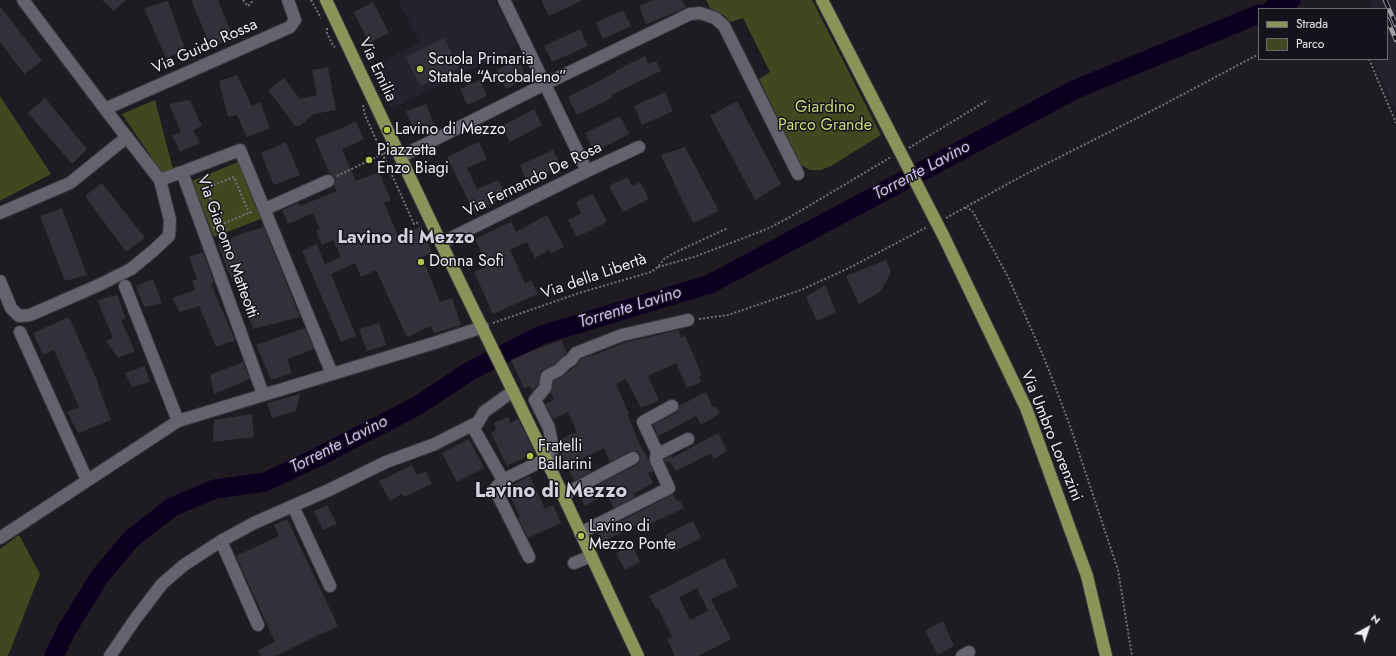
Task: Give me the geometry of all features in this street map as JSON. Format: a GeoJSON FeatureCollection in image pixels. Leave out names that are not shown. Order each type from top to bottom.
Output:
{"type":"FeatureCollection","features":[{"type":"Feature","properties":{"kind":"main road","name":"Via Emilia"},"geometry":{"type":"LineString","coordinates":[[326,0],[441,243],[546,459],[638,656]]}},
{"type":"Feature","properties":{"kind":"main road","name":"Via Umbro Lorenzini"},"geometry":{"type":"LineString","coordinates":[[822,0],[944,237],[1026,408],[1087,576],[1106,656]]}},
{"type":"Feature","properties":{"kind":"street"},"geometry":{"type":"LineString","coordinates":[[0,281],[11,308],[19,316],[30,315],[99,285],[131,269],[169,236],[170,220],[160,180],[23,0]]}},
{"type":"Feature","properties":{"kind":"street","name":"Via Guido Rossa"},"geometry":{"type":"LineString","coordinates":[[105,109],[290,27],[295,20],[288,0]]}},
{"type":"Feature","properties":{"kind":"street"},"geometry":{"type":"LineString","coordinates":[[504,0],[587,171]]}},
{"type":"Feature","properties":{"kind":"street"},"geometry":{"type":"LineString","coordinates":[[398,152],[545,84],[690,14],[700,13],[715,18],[724,26],[798,174]]}},
{"type":"Feature","properties":{"kind":"street"},"geometry":{"type":"LineString","coordinates":[[0,213],[70,183],[127,137]]}},
{"type":"Feature","properties":{"kind":"street","name":"Via Fernando De Rosa"},"geometry":{"type":"LineString","coordinates":[[441,243],[639,147]]}},
{"type":"Feature","properties":{"kind":"street","name":"Via Giacomo Matteotti"},"geometry":{"type":"LineString","coordinates":[[263,394],[182,172],[240,150],[332,374]]}},
{"type":"Feature","properties":{"kind":"street"},"geometry":{"type":"LineString","coordinates":[[160,180],[182,172]]}},
{"type":"Feature","properties":{"kind":"street"},"geometry":{"type":"LineString","coordinates":[[264,208],[328,181]]}},
{"type":"Feature","properties":{"kind":"street"},"geometry":{"type":"LineString","coordinates":[[125,286],[178,421]]}},
{"type":"Feature","properties":{"kind":"street"},"geometry":{"type":"LineString","coordinates":[[529,557],[495,489],[503,480],[546,459],[551,454],[553,446],[548,428],[535,400],[545,388],[547,376],[559,370],[571,360],[576,353],[622,335],[688,320]]}},
{"type":"Feature","properties":{"kind":"street"},"geometry":{"type":"LineString","coordinates":[[0,538],[178,421],[426,345],[484,330]]}},
{"type":"Feature","properties":{"kind":"street"},"geometry":{"type":"LineString","coordinates":[[20,332],[87,480]]}},
{"type":"Feature","properties":{"kind":"street"},"geometry":{"type":"LineString","coordinates":[[503,480],[474,429],[484,412],[513,392]]}},
{"type":"Feature","properties":{"kind":"street"},"geometry":{"type":"LineString","coordinates":[[658,454],[643,422],[672,406]]}},
{"type":"Feature","properties":{"kind":"street"},"geometry":{"type":"LineString","coordinates":[[110,656],[162,584],[184,566],[221,541],[254,523],[386,462],[435,444],[478,422]]}},
{"type":"Feature","properties":{"kind":"street"},"geometry":{"type":"LineString","coordinates":[[580,533],[669,488],[656,460],[656,456],[688,439]]}},
{"type":"Feature","properties":{"kind":"street"},"geometry":{"type":"LineString","coordinates":[[563,495],[633,458]]}},
{"type":"Feature","properties":{"kind":"street"},"geometry":{"type":"LineString","coordinates":[[293,506],[330,586]]}},
{"type":"Feature","properties":{"kind":"street"},"geometry":{"type":"LineString","coordinates":[[221,541],[258,625]]}},
{"type":"Feature","properties":{"kind":"street"},"geometry":{"type":"LineString","coordinates":[[574,563],[591,556]]}},
{"type":"Feature","properties":{"kind":"path"},"geometry":{"type":"LineString","coordinates":[[243,0],[248,6],[254,0]]}},
{"type":"Feature","properties":{"kind":"path"},"geometry":{"type":"LineString","coordinates":[[945,218],[1022,176],[1159,107],[1258,55]]}},
{"type":"Feature","properties":{"kind":"path"},"geometry":{"type":"LineString","coordinates":[[1369,60],[1396,123]]}},
{"type":"Feature","properties":{"kind":"path"},"geometry":{"type":"LineString","coordinates":[[908,148],[988,100]]}},
{"type":"Feature","properties":{"kind":"path"},"geometry":{"type":"LineString","coordinates":[[328,181],[398,152]]}},
{"type":"Feature","properties":{"kind":"path"},"geometry":{"type":"LineString","coordinates":[[658,267],[694,257],[767,229],[893,156]]}},
{"type":"Feature","properties":{"kind":"path"},"geometry":{"type":"LineString","coordinates":[[221,225],[206,188],[234,177],[249,213]]}},
{"type":"Feature","properties":{"kind":"path"},"geometry":{"type":"LineString","coordinates":[[204,232],[264,208]]}},
{"type":"Feature","properties":{"kind":"path"},"geometry":{"type":"LineString","coordinates":[[965,208],[972,210],[1009,279],[1045,360],[1070,426],[1105,526],[1118,570],[1132,656]]}},
{"type":"Feature","properties":{"kind":"path"},"geometry":{"type":"LineString","coordinates":[[688,320],[728,315],[802,290],[849,268],[933,224]]}},
{"type":"Feature","properties":{"kind":"path","name":"Via della Libertà"},"geometry":{"type":"LineString","coordinates":[[484,330],[579,293],[651,272],[658,267],[664,259],[674,253],[728,228]]}},
{"type":"Feature","properties":{"kind":"shaded area"},"geometry":{"type":"Polygon","coordinates":[[[398,0],[495,0],[518,47],[391,109],[371,66],[420,43],[398,0]]]}},
{"type":"Feature","properties":{"kind":"shaded area"},"geometry":{"type":"Polygon","coordinates":[[[1369,0],[1396,0],[1396,112],[1372,60],[1388,60],[1388,8],[1373,8],[1369,0]]]}},
{"type":"Feature","properties":{"kind":"green space","name":"Giardino Parco Grande"},"geometry":{"type":"Polygon","coordinates":[[[706,0],[812,0],[881,135],[831,166],[821,170],[810,170],[801,165],[759,79],[770,72],[743,18],[731,22],[723,15],[710,8],[706,0]]]}},
{"type":"Feature","properties":{"kind":"green space"},"geometry":{"type":"Polygon","coordinates":[[[0,96],[51,174],[0,201],[0,96]]]}},
{"type":"Feature","properties":{"kind":"green space"},"geometry":{"type":"Polygon","coordinates":[[[155,100],[173,169],[163,174],[122,114],[155,100]]]}},
{"type":"Feature","properties":{"kind":"green space"},"geometry":{"type":"Polygon","coordinates":[[[238,162],[261,219],[214,237],[192,181],[238,162]]]}},
{"type":"Feature","properties":{"kind":"green space"},"geometry":{"type":"Polygon","coordinates":[[[19,535],[40,574],[10,651],[7,656],[0,656],[0,549],[19,535]]]}},
{"type":"Feature","properties":{"kind":"building"},"geometry":{"type":"Polygon","coordinates":[[[102,0],[126,0],[114,11],[102,0]]]}},
{"type":"Feature","properties":{"kind":"building"},"geometry":{"type":"Polygon","coordinates":[[[191,0],[218,0],[234,40],[210,45],[191,0]]]}},
{"type":"Feature","properties":{"kind":"building"},"geometry":{"type":"Polygon","coordinates":[[[541,0],[583,0],[549,16],[541,0]]]}},
{"type":"Feature","properties":{"kind":"building"},"geometry":{"type":"Polygon","coordinates":[[[653,0],[682,0],[686,8],[646,24],[639,6],[653,0]]]}},
{"type":"Feature","properties":{"kind":"building"},"geometry":{"type":"Polygon","coordinates":[[[168,1],[186,51],[166,58],[144,8],[168,1]]]}},
{"type":"Feature","properties":{"kind":"building"},"geometry":{"type":"Polygon","coordinates":[[[373,2],[389,33],[369,43],[354,12],[373,2]]]}},
{"type":"Feature","properties":{"kind":"building"},"geometry":{"type":"Polygon","coordinates":[[[0,6],[42,61],[24,74],[0,42],[0,6]]]}},
{"type":"Feature","properties":{"kind":"building"},"geometry":{"type":"Polygon","coordinates":[[[623,10],[631,26],[603,39],[596,23],[623,10]]]}},
{"type":"Feature","properties":{"kind":"building"},"geometry":{"type":"Polygon","coordinates":[[[580,29],[588,46],[552,62],[544,46],[580,29]]]}},
{"type":"Feature","properties":{"kind":"building"},"geometry":{"type":"Polygon","coordinates":[[[444,38],[459,68],[420,86],[406,57],[444,38]]]}},
{"type":"Feature","properties":{"kind":"building"},"geometry":{"type":"Polygon","coordinates":[[[645,56],[648,64],[656,61],[661,71],[611,95],[612,98],[577,115],[568,97],[645,56]]]}},
{"type":"Feature","properties":{"kind":"building"},"geometry":{"type":"Polygon","coordinates":[[[518,60],[527,78],[506,89],[497,70],[518,60]]]}},
{"type":"Feature","properties":{"kind":"building"},"geometry":{"type":"Polygon","coordinates":[[[328,67],[336,110],[314,114],[299,126],[295,126],[268,90],[284,78],[300,99],[317,95],[312,70],[328,67]]]}},
{"type":"Feature","properties":{"kind":"building"},"geometry":{"type":"Polygon","coordinates":[[[237,75],[252,106],[260,102],[270,128],[247,137],[237,115],[228,117],[219,81],[237,75]]]}},
{"type":"Feature","properties":{"kind":"building"},"geometry":{"type":"Polygon","coordinates":[[[480,80],[487,96],[467,105],[460,89],[480,80]]]}},
{"type":"Feature","properties":{"kind":"building"},"geometry":{"type":"Polygon","coordinates":[[[665,92],[673,111],[642,125],[634,106],[665,92]]]}},
{"type":"Feature","properties":{"kind":"building"},"geometry":{"type":"Polygon","coordinates":[[[45,98],[87,149],[72,164],[28,113],[45,98]]]}},
{"type":"Feature","properties":{"kind":"building"},"geometry":{"type":"Polygon","coordinates":[[[190,100],[202,126],[193,130],[200,143],[180,152],[172,135],[181,132],[169,104],[190,100]]]}},
{"type":"Feature","properties":{"kind":"building"},"geometry":{"type":"Polygon","coordinates":[[[737,101],[781,184],[755,200],[710,116],[737,101]]]}},
{"type":"Feature","properties":{"kind":"building"},"geometry":{"type":"Polygon","coordinates":[[[426,104],[434,124],[414,130],[406,111],[426,104]]]}},
{"type":"Feature","properties":{"kind":"building"},"geometry":{"type":"Polygon","coordinates":[[[534,109],[542,125],[510,142],[502,126],[534,109]]]}},
{"type":"Feature","properties":{"kind":"building"},"geometry":{"type":"Polygon","coordinates":[[[620,116],[629,134],[594,152],[585,133],[620,116]]]}},
{"type":"Feature","properties":{"kind":"building"},"geometry":{"type":"Polygon","coordinates":[[[356,122],[364,139],[342,149],[356,181],[379,172],[391,200],[384,203],[398,236],[422,226],[432,253],[422,257],[440,302],[452,298],[461,325],[434,333],[431,326],[407,337],[376,270],[361,277],[355,263],[331,274],[356,336],[341,342],[302,251],[317,244],[325,264],[341,257],[333,240],[322,245],[316,231],[320,229],[313,213],[288,224],[282,210],[299,203],[300,206],[337,191],[334,185],[335,178],[330,174],[315,139],[356,122]]]}},
{"type":"Feature","properties":{"kind":"building"},"geometry":{"type":"Polygon","coordinates":[[[286,142],[300,175],[274,185],[261,153],[286,142]]]}},
{"type":"Feature","properties":{"kind":"building"},"geometry":{"type":"Polygon","coordinates":[[[479,142],[487,159],[467,168],[477,189],[498,180],[506,196],[474,212],[447,157],[479,142]]]}},
{"type":"Feature","properties":{"kind":"building"},"geometry":{"type":"Polygon","coordinates":[[[685,147],[719,211],[693,223],[661,155],[685,147]]]}},
{"type":"Feature","properties":{"kind":"building"},"geometry":{"type":"Polygon","coordinates":[[[553,150],[562,167],[527,182],[520,165],[553,150]]]}},
{"type":"Feature","properties":{"kind":"building"},"geometry":{"type":"Polygon","coordinates":[[[627,177],[632,186],[640,182],[649,199],[623,212],[609,186],[627,177]]]}},
{"type":"Feature","properties":{"kind":"building"},"geometry":{"type":"Polygon","coordinates":[[[102,183],[145,238],[126,252],[85,196],[102,183]]]}},
{"type":"Feature","properties":{"kind":"building"},"geometry":{"type":"Polygon","coordinates":[[[593,194],[607,222],[577,237],[568,220],[581,213],[576,202],[593,194]]]}},
{"type":"Feature","properties":{"kind":"building"},"geometry":{"type":"Polygon","coordinates":[[[62,208],[87,275],[65,281],[40,216],[62,208]]]}},
{"type":"Feature","properties":{"kind":"building"},"geometry":{"type":"Polygon","coordinates":[[[547,215],[564,247],[551,254],[549,250],[535,258],[527,242],[510,250],[525,283],[531,280],[538,294],[493,314],[474,272],[488,266],[475,239],[511,222],[516,232],[547,215]]]}},
{"type":"Feature","properties":{"kind":"building"},"geometry":{"type":"Polygon","coordinates":[[[264,227],[300,317],[253,329],[243,301],[225,265],[218,244],[241,234],[264,227]]]}},
{"type":"Feature","properties":{"kind":"building"},"geometry":{"type":"Polygon","coordinates":[[[203,252],[214,283],[211,284],[235,340],[216,347],[199,306],[180,312],[172,298],[195,290],[192,281],[197,279],[189,257],[203,252]]]}},
{"type":"Feature","properties":{"kind":"building"},"geometry":{"type":"Polygon","coordinates":[[[886,260],[891,272],[881,291],[859,304],[846,276],[886,260]]]}},
{"type":"Feature","properties":{"kind":"building"},"geometry":{"type":"Polygon","coordinates":[[[153,279],[162,303],[144,307],[136,286],[153,279]]]}},
{"type":"Feature","properties":{"kind":"building"},"geometry":{"type":"Polygon","coordinates":[[[825,285],[836,312],[817,321],[806,297],[825,285]]]}},
{"type":"Feature","properties":{"kind":"building"},"geometry":{"type":"Polygon","coordinates":[[[117,295],[126,319],[121,320],[135,351],[118,358],[106,341],[113,338],[97,300],[117,295]]]}},
{"type":"Feature","properties":{"kind":"building"},"geometry":{"type":"Polygon","coordinates":[[[69,317],[99,385],[98,386],[111,420],[78,433],[67,412],[79,407],[54,350],[43,355],[33,333],[69,317]]]}},
{"type":"Feature","properties":{"kind":"building"},"geometry":{"type":"Polygon","coordinates":[[[379,323],[386,345],[367,351],[359,329],[379,323]]]}},
{"type":"Feature","properties":{"kind":"building"},"geometry":{"type":"Polygon","coordinates":[[[305,328],[314,349],[287,359],[292,373],[271,380],[256,345],[305,328]]]}},
{"type":"Feature","properties":{"kind":"building"},"geometry":{"type":"Polygon","coordinates":[[[679,330],[681,338],[685,336],[702,375],[699,377],[701,382],[687,388],[676,363],[648,376],[659,400],[641,408],[626,379],[616,384],[629,414],[627,415],[653,471],[648,473],[653,483],[633,494],[635,497],[614,508],[606,494],[585,506],[579,495],[636,465],[640,462],[640,455],[637,451],[630,451],[610,462],[604,448],[583,458],[590,472],[574,481],[560,451],[559,440],[577,432],[568,412],[553,419],[545,404],[554,400],[551,393],[554,381],[577,365],[581,359],[627,342],[679,330]]]}},
{"type":"Feature","properties":{"kind":"building"},"geometry":{"type":"Polygon","coordinates":[[[561,340],[567,353],[555,364],[541,371],[538,385],[532,391],[530,386],[524,388],[511,360],[561,340]]]}},
{"type":"Feature","properties":{"kind":"building"},"geometry":{"type":"Polygon","coordinates":[[[243,362],[250,379],[214,394],[210,375],[243,362]]]}},
{"type":"Feature","properties":{"kind":"building"},"geometry":{"type":"Polygon","coordinates":[[[145,366],[150,382],[132,387],[125,373],[145,366]]]}},
{"type":"Feature","properties":{"kind":"building"},"geometry":{"type":"Polygon","coordinates":[[[706,392],[713,408],[716,406],[719,414],[701,425],[696,416],[658,436],[653,425],[676,413],[679,406],[706,392]]]}},
{"type":"Feature","properties":{"kind":"building"},"geometry":{"type":"Polygon","coordinates":[[[300,394],[296,411],[272,418],[267,403],[300,394]]]}},
{"type":"Feature","properties":{"kind":"building"},"geometry":{"type":"Polygon","coordinates":[[[252,414],[254,437],[213,442],[214,420],[252,414]]]}},
{"type":"Feature","properties":{"kind":"building"},"geometry":{"type":"Polygon","coordinates":[[[508,417],[510,423],[518,419],[535,453],[507,466],[491,433],[496,430],[494,423],[508,417]]]}},
{"type":"Feature","properties":{"kind":"building"},"geometry":{"type":"Polygon","coordinates":[[[718,433],[727,451],[714,459],[711,453],[676,471],[670,461],[666,463],[664,459],[671,456],[672,458],[718,433]]]}},
{"type":"Feature","properties":{"kind":"building"},"geometry":{"type":"Polygon","coordinates":[[[469,439],[484,468],[457,482],[442,453],[469,439]]]}},
{"type":"Feature","properties":{"kind":"building"},"geometry":{"type":"Polygon","coordinates":[[[412,465],[417,475],[426,471],[432,484],[404,497],[402,494],[390,501],[379,481],[412,465]]]}},
{"type":"Feature","properties":{"kind":"building"},"geometry":{"type":"Polygon","coordinates":[[[530,476],[545,509],[553,505],[561,523],[528,538],[506,488],[530,476]]]}},
{"type":"Feature","properties":{"kind":"building"},"geometry":{"type":"Polygon","coordinates":[[[673,494],[677,501],[680,500],[684,508],[648,525],[646,521],[602,542],[598,533],[673,494]]]}},
{"type":"Feature","properties":{"kind":"building"},"geometry":{"type":"Polygon","coordinates":[[[327,505],[337,524],[323,530],[314,511],[327,505]]]}},
{"type":"Feature","properties":{"kind":"building"},"geometry":{"type":"Polygon","coordinates":[[[287,519],[338,626],[275,656],[260,656],[258,650],[275,642],[236,556],[279,536],[274,525],[287,519]]]}},
{"type":"Feature","properties":{"kind":"building"},"geometry":{"type":"Polygon","coordinates":[[[693,521],[701,538],[673,552],[665,535],[693,521]]]}},
{"type":"Feature","properties":{"kind":"building"},"geometry":{"type":"Polygon","coordinates":[[[632,545],[640,562],[625,570],[616,553],[632,545]]]}},
{"type":"Feature","properties":{"kind":"building"},"geometry":{"type":"Polygon","coordinates":[[[724,558],[738,586],[711,599],[731,639],[698,656],[675,656],[667,639],[672,637],[658,608],[656,609],[649,596],[724,558]],[[697,588],[679,597],[690,620],[708,611],[697,588]]]}},
{"type":"Feature","properties":{"kind":"building"},"geometry":{"type":"Polygon","coordinates":[[[943,621],[954,646],[938,655],[925,631],[943,621]]]}},
{"type":"Feature","properties":{"kind":"waterway","name":"Torrente Lavino"},"geometry":{"type":"LineString","coordinates":[[1274,8],[1291,0]]}},
{"type":"Feature","properties":{"kind":"waterway","name":"Torrente Lavino"},"geometry":{"type":"LineString","coordinates":[[54,656],[66,631],[100,576],[131,539],[172,507],[215,489],[265,482],[318,457],[417,406],[470,371],[541,335],[710,284],[1076,89],[1258,14]]}},
{"type":"Feature","properties":{"kind":"railway"},"geometry":{"type":"LineString","coordinates":[[1385,0],[1396,25]]}},
{"type":"Feature","properties":{"kind":"railway"},"geometry":{"type":"LineString","coordinates":[[1388,21],[1396,40]]}},
{"type":"Feature","properties":{"kind":"place","name":"Scuola Primaria Statale “Arcobaleno”"},"geometry":{"type":"Point","coordinates":[420,69]}},
{"type":"Feature","properties":{"kind":"place","name":"Lavino di Mezzo"},"geometry":{"type":"Point","coordinates":[387,130]}},
{"type":"Feature","properties":{"kind":"place","name":"Piazzetta Enzo Biagi"},"geometry":{"type":"Point","coordinates":[369,160]}},
{"type":"Feature","properties":{"kind":"place","name":"Donna Sofì"},"geometry":{"type":"Point","coordinates":[421,262]}},
{"type":"Feature","properties":{"kind":"place","name":"Fratelli Ballarini"},"geometry":{"type":"Point","coordinates":[530,456]}},
{"type":"Feature","properties":{"kind":"place","name":"Lavino di Mezzo Ponte"},"geometry":{"type":"Point","coordinates":[581,536]}},
{"type":"Feature","properties":{"kind":"district","name":"Lavino di Mezzo"},"geometry":{"type":"Point","coordinates":[406,239]}},
{"type":"Feature","properties":{"kind":"district","name":"Lavino di Mezzo"},"geometry":{"type":"Point","coordinates":[551,492]}}]}
